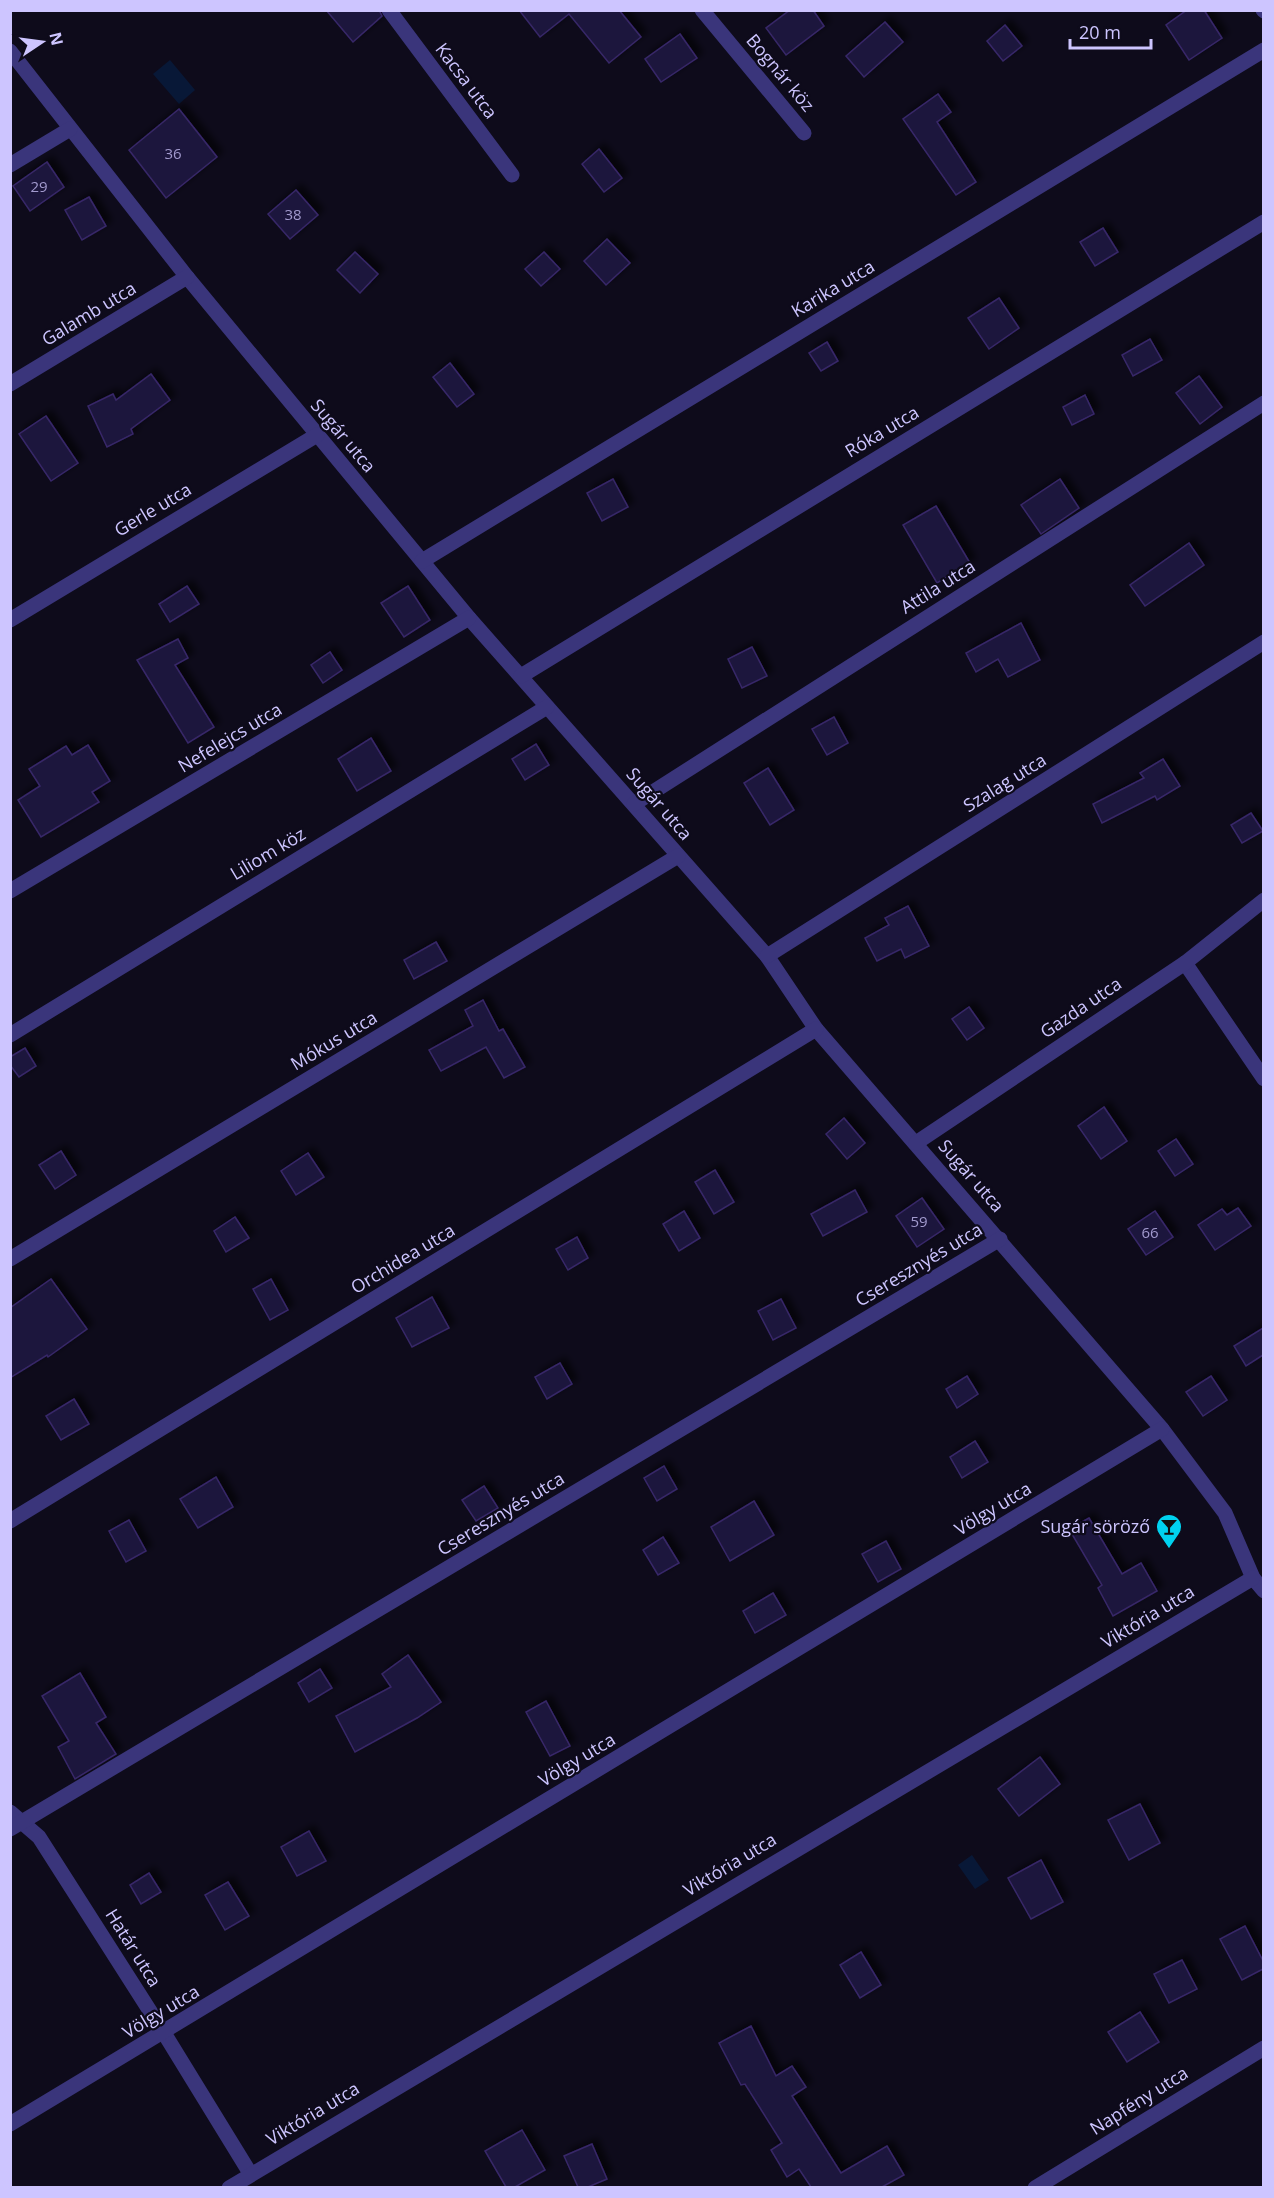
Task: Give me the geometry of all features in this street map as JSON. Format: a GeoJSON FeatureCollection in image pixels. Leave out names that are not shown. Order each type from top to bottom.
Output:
{"type":"FeatureCollection","features":[{"type":"Feature","properties":{"kind":"street","name":"Kacsa utca"},"geometry":{"type":"LineString","coordinates":[[389,10],[512,175]]}},
{"type":"Feature","properties":{"kind":"street","name":"Bognár köz"},"geometry":{"type":"LineString","coordinates":[[702,10],[804,133]]}},
{"type":"Feature","properties":{"kind":"street","name":"Karika utca"},"geometry":{"type":"LineString","coordinates":[[422,561],[1263,50]]}},
{"type":"Feature","properties":{"kind":"street","name":"Sugár utca"},"geometry":{"type":"LineString","coordinates":[[10,51],[187,277],[469,618],[767,956],[816,1029],[1162,1429],[1225,1513],[1253,1578],[1263,1591]]}},
{"type":"Feature","properties":{"kind":"street"},"geometry":{"type":"LineString","coordinates":[[10,165],[70,129]]}},
{"type":"Feature","properties":{"kind":"street","name":"Róka utca"},"geometry":{"type":"LineString","coordinates":[[521,676],[1263,222]]}},
{"type":"Feature","properties":{"kind":"street","name":"Galamb utca"},"geometry":{"type":"LineString","coordinates":[[10,384],[187,277]]}},
{"type":"Feature","properties":{"kind":"street","name":"Attila utca"},"geometry":{"type":"LineString","coordinates":[[633,804],[1263,403]]}},
{"type":"Feature","properties":{"kind":"street","name":"Gerle utca"},"geometry":{"type":"LineString","coordinates":[[10,620],[317,435]]}},
{"type":"Feature","properties":{"kind":"street","name":"Nefelejcs utca"},"geometry":{"type":"LineString","coordinates":[[10,891],[469,618]]}},
{"type":"Feature","properties":{"kind":"street","name":"Szalag utca"},"geometry":{"type":"LineString","coordinates":[[767,956],[1263,642]]}},
{"type":"Feature","properties":{"kind":"street","name":"Liliom köz"},"geometry":{"type":"LineString","coordinates":[[10,1035],[547,707]]}},
{"type":"Feature","properties":{"kind":"street","name":"Mókus utca"},"geometry":{"type":"LineString","coordinates":[[10,1259],[678,855]]}},
{"type":"Feature","properties":{"kind":"street","name":"Gazda utca"},"geometry":{"type":"LineString","coordinates":[[916,1143],[1185,963],[1263,900]]}},
{"type":"Feature","properties":{"kind":"street"},"geometry":{"type":"LineString","coordinates":[[1185,963],[1263,1079]]}},
{"type":"Feature","properties":{"kind":"street","name":"Orchidea utca"},"geometry":{"type":"LineString","coordinates":[[10,1521],[816,1029]]}},
{"type":"Feature","properties":{"kind":"street","name":"Cseresznyés utca"},"geometry":{"type":"LineString","coordinates":[[15,1821],[1000,1239]]}},
{"type":"Feature","properties":{"kind":"street","name":"Völgy utca"},"geometry":{"type":"LineString","coordinates":[[10,2124],[1162,1429]]}},
{"type":"Feature","properties":{"kind":"street","name":"Viktória utca"},"geometry":{"type":"LineString","coordinates":[[229,2187],[1253,1578]]}},
{"type":"Feature","properties":{"kind":"street","name":"Határ utca"},"geometry":{"type":"LineString","coordinates":[[15,1821],[39,1837],[164,2033],[250,2174]]}},
{"type":"Feature","properties":{"kind":"street","name":"Napfény utca"},"geometry":{"type":"LineString","coordinates":[[1035,2187],[1263,2048]]}},
{"type":"Feature","properties":{"kind":"water"},"geometry":{"type":"Polygon","coordinates":[[[170,60],[195,90],[179,104],[153,74],[170,60]]]}},
{"type":"Feature","properties":{"kind":"water"},"geometry":{"type":"Polygon","coordinates":[[[972,1855],[989,1880],[975,1889],[958,1865],[972,1855]]]}},
{"type":"Feature","properties":{"kind":"building"},"geometry":{"type":"Polygon","coordinates":[[[326,10],[379,10],[382,16],[353,42],[326,10]]]}},
{"type":"Feature","properties":{"kind":"building"},"geometry":{"type":"Polygon","coordinates":[[[519,10],[619,10],[641,37],[609,63],[569,14],[540,37],[519,10]]]}},
{"type":"Feature","properties":{"kind":"building"},"geometry":{"type":"Polygon","coordinates":[[[790,10],[813,10],[824,26],[786,55],[766,28],[790,10]]]}},
{"type":"Feature","properties":{"kind":"building"},"geometry":{"type":"Polygon","coordinates":[[[1187,10],[1204,10],[1222,38],[1189,60],[1166,25],[1187,10]]]}},
{"type":"Feature","properties":{"kind":"building"},"geometry":{"type":"Polygon","coordinates":[[[885,22],[903,42],[864,77],[846,56],[885,22]]]}},
{"type":"Feature","properties":{"kind":"building"},"geometry":{"type":"Polygon","coordinates":[[[1005,25],[1022,46],[1003,61],[987,41],[1005,25]]]}},
{"type":"Feature","properties":{"kind":"building"},"geometry":{"type":"Polygon","coordinates":[[[680,34],[697,58],[661,82],[645,59],[680,34]]]}},
{"type":"Feature","properties":{"kind":"building"},"geometry":{"type":"Polygon","coordinates":[[[938,94],[951,112],[937,122],[976,182],[956,195],[903,119],[938,94]]]}},
{"type":"Feature","properties":{"kind":"building"},"geometry":{"type":"Polygon","coordinates":[[[179,109],[217,157],[166,198],[129,150],[179,109]]]}},
{"type":"Feature","properties":{"kind":"building"},"geometry":{"type":"Polygon","coordinates":[[[599,149],[622,178],[604,192],[582,164],[599,149]]]}},
{"type":"Feature","properties":{"kind":"building"},"geometry":{"type":"Polygon","coordinates":[[[47,162],[64,187],[30,211],[13,186],[47,162]]]}},
{"type":"Feature","properties":{"kind":"building"},"geometry":{"type":"Polygon","coordinates":[[[296,190],[318,215],[290,239],[268,214],[296,190]]]}},
{"type":"Feature","properties":{"kind":"building"},"geometry":{"type":"Polygon","coordinates":[[[89,197],[106,226],[82,240],[65,210],[89,197]]]}},
{"type":"Feature","properties":{"kind":"building"},"geometry":{"type":"Polygon","coordinates":[[[1103,228],[1118,252],[1095,266],[1080,242],[1103,228]]]}},
{"type":"Feature","properties":{"kind":"building"},"geometry":{"type":"Polygon","coordinates":[[[607,239],[630,263],[606,285],[584,261],[607,239]]]}},
{"type":"Feature","properties":{"kind":"building"},"geometry":{"type":"Polygon","coordinates":[[[355,252],[378,274],[360,293],[337,270],[355,252]]]}},
{"type":"Feature","properties":{"kind":"building"},"geometry":{"type":"Polygon","coordinates":[[[544,252],[560,269],[541,286],[525,269],[544,252]]]}},
{"type":"Feature","properties":{"kind":"building"},"geometry":{"type":"Polygon","coordinates":[[[999,298],[1019,328],[989,349],[968,318],[999,298]]]}},
{"type":"Feature","properties":{"kind":"building"},"geometry":{"type":"Polygon","coordinates":[[[1150,339],[1162,360],[1133,376],[1122,355],[1150,339]]]}},
{"type":"Feature","properties":{"kind":"building"},"geometry":{"type":"Polygon","coordinates":[[[827,342],[838,361],[821,371],[809,353],[827,342]]]}},
{"type":"Feature","properties":{"kind":"building"},"geometry":{"type":"Polygon","coordinates":[[[450,363],[474,394],[457,407],[433,377],[450,363]]]}},
{"type":"Feature","properties":{"kind":"building"},"geometry":{"type":"Polygon","coordinates":[[[151,374],[170,400],[131,429],[133,434],[107,447],[88,406],[113,394],[116,400],[151,374]]]}},
{"type":"Feature","properties":{"kind":"building"},"geometry":{"type":"Polygon","coordinates":[[[1199,376],[1222,407],[1200,424],[1176,393],[1199,376]]]}},
{"type":"Feature","properties":{"kind":"building"},"geometry":{"type":"Polygon","coordinates":[[[1085,395],[1094,414],[1072,425],[1063,407],[1085,395]]]}},
{"type":"Feature","properties":{"kind":"building"},"geometry":{"type":"Polygon","coordinates":[[[46,416],[78,463],[51,481],[19,434],[46,416]]]}},
{"type":"Feature","properties":{"kind":"building"},"geometry":{"type":"Polygon","coordinates":[[[613,479],[628,507],[602,521],[587,493],[613,479]]]}},
{"type":"Feature","properties":{"kind":"building"},"geometry":{"type":"Polygon","coordinates":[[[1060,479],[1079,508],[1041,534],[1021,505],[1060,479]]]}},
{"type":"Feature","properties":{"kind":"building"},"geometry":{"type":"Polygon","coordinates":[[[936,506],[970,563],[937,583],[903,525],[936,506]]]}},
{"type":"Feature","properties":{"kind":"building"},"geometry":{"type":"Polygon","coordinates":[[[1189,543],[1204,565],[1145,606],[1130,585],[1189,543]]]}},
{"type":"Feature","properties":{"kind":"building"},"geometry":{"type":"Polygon","coordinates":[[[187,586],[199,604],[170,622],[159,604],[187,586]]]}},
{"type":"Feature","properties":{"kind":"building"},"geometry":{"type":"Polygon","coordinates":[[[408,586],[430,620],[404,637],[381,603],[408,586]]]}},
{"type":"Feature","properties":{"kind":"building"},"geometry":{"type":"Polygon","coordinates":[[[1021,623],[1040,660],[1008,677],[998,659],[976,672],[966,653],[1021,623]]]}},
{"type":"Feature","properties":{"kind":"building"},"geometry":{"type":"Polygon","coordinates":[[[178,639],[188,658],[175,665],[214,727],[188,743],[137,660],[178,639]]]}},
{"type":"Feature","properties":{"kind":"building"},"geometry":{"type":"Polygon","coordinates":[[[752,647],[767,676],[742,688],[728,659],[752,647]]]}},
{"type":"Feature","properties":{"kind":"building"},"geometry":{"type":"Polygon","coordinates":[[[330,652],[342,670],[323,683],[311,665],[330,652]]]}},
{"type":"Feature","properties":{"kind":"building"},"geometry":{"type":"Polygon","coordinates":[[[834,717],[848,743],[827,755],[812,729],[834,717]]]}},
{"type":"Feature","properties":{"kind":"building"},"geometry":{"type":"Polygon","coordinates":[[[371,738],[391,771],[357,791],[338,759],[371,738]]]}},
{"type":"Feature","properties":{"kind":"building"},"geometry":{"type":"Polygon","coordinates":[[[536,744],[549,765],[525,780],[512,759],[536,744]]]}},
{"type":"Feature","properties":{"kind":"building"},"geometry":{"type":"Polygon","coordinates":[[[88,745],[110,781],[92,792],[99,802],[41,837],[18,800],[40,786],[29,769],[66,746],[72,755],[88,745]]]}},
{"type":"Feature","properties":{"kind":"building"},"geometry":{"type":"Polygon","coordinates":[[[1163,759],[1180,786],[1157,800],[1155,796],[1102,823],[1093,804],[1144,778],[1140,773],[1163,759]]]}},
{"type":"Feature","properties":{"kind":"building"},"geometry":{"type":"Polygon","coordinates":[[[768,768],[794,810],[770,825],[744,783],[768,768]]]}},
{"type":"Feature","properties":{"kind":"building"},"geometry":{"type":"Polygon","coordinates":[[[1251,813],[1263,831],[1242,843],[1231,825],[1251,813]]]}},
{"type":"Feature","properties":{"kind":"building"},"geometry":{"type":"Polygon","coordinates":[[[908,906],[929,946],[905,958],[901,949],[877,961],[865,938],[889,925],[885,918],[908,906]]]}},
{"type":"Feature","properties":{"kind":"building"},"geometry":{"type":"Polygon","coordinates":[[[436,942],[447,961],[414,979],[404,960],[436,942]]]}},
{"type":"Feature","properties":{"kind":"building"},"geometry":{"type":"Polygon","coordinates":[[[483,1000],[499,1031],[503,1029],[525,1067],[504,1078],[486,1047],[441,1071],[429,1050],[473,1026],[465,1010],[483,1000]]]}},
{"type":"Feature","properties":{"kind":"building"},"geometry":{"type":"Polygon","coordinates":[[[969,1007],[984,1028],[967,1040],[952,1019],[969,1007]]]}},
{"type":"Feature","properties":{"kind":"building"},"geometry":{"type":"Polygon","coordinates":[[[25,1048],[36,1066],[19,1077],[10,1065],[10,1057],[25,1048]]]}},
{"type":"Feature","properties":{"kind":"building"},"geometry":{"type":"Polygon","coordinates":[[[1104,1107],[1127,1141],[1101,1159],[1078,1126],[1104,1107]]]}},
{"type":"Feature","properties":{"kind":"building"},"geometry":{"type":"Polygon","coordinates":[[[844,1118],[865,1143],[847,1159],[826,1134],[844,1118]]]}},
{"type":"Feature","properties":{"kind":"building"},"geometry":{"type":"Polygon","coordinates":[[[1176,1139],[1193,1164],[1175,1176],[1158,1151],[1176,1139]]]}},
{"type":"Feature","properties":{"kind":"building"},"geometry":{"type":"Polygon","coordinates":[[[61,1151],[76,1175],[55,1189],[39,1165],[61,1151]]]}},
{"type":"Feature","properties":{"kind":"building"},"geometry":{"type":"Polygon","coordinates":[[[308,1153],[324,1177],[296,1195],[281,1171],[308,1153]]]}},
{"type":"Feature","properties":{"kind":"building"},"geometry":{"type":"Polygon","coordinates":[[[715,1170],[734,1202],[714,1214],[695,1182],[715,1170]]]}},
{"type":"Feature","properties":{"kind":"building"},"geometry":{"type":"Polygon","coordinates":[[[855,1190],[867,1212],[823,1236],[811,1214],[855,1190]]]}},
{"type":"Feature","properties":{"kind":"building"},"geometry":{"type":"Polygon","coordinates":[[[922,1198],[944,1229],[917,1247],[896,1216],[922,1198]]]}},
{"type":"Feature","properties":{"kind":"building"},"geometry":{"type":"Polygon","coordinates":[[[1238,1208],[1251,1226],[1215,1250],[1198,1225],[1222,1209],[1227,1215],[1238,1208]]]}},
{"type":"Feature","properties":{"kind":"building"},"geometry":{"type":"Polygon","coordinates":[[[684,1211],[700,1238],[679,1251],[663,1224],[684,1211]]]}},
{"type":"Feature","properties":{"kind":"building"},"geometry":{"type":"Polygon","coordinates":[[[1155,1211],[1173,1237],[1146,1255],[1128,1229],[1155,1211]]]}},
{"type":"Feature","properties":{"kind":"building"},"geometry":{"type":"Polygon","coordinates":[[[235,1217],[249,1238],[226,1252],[214,1231],[235,1217]]]}},
{"type":"Feature","properties":{"kind":"building"},"geometry":{"type":"Polygon","coordinates":[[[577,1237],[588,1258],[568,1270],[556,1249],[577,1237]]]}},
{"type":"Feature","properties":{"kind":"building"},"geometry":{"type":"Polygon","coordinates":[[[51,1279],[87,1329],[48,1357],[47,1355],[10,1378],[10,1308],[51,1279]]]}},
{"type":"Feature","properties":{"kind":"building"},"geometry":{"type":"Polygon","coordinates":[[[271,1279],[288,1310],[270,1320],[253,1289],[271,1279]]]}},
{"type":"Feature","properties":{"kind":"building"},"geometry":{"type":"Polygon","coordinates":[[[432,1297],[449,1328],[412,1347],[396,1318],[432,1297]]]}},
{"type":"Feature","properties":{"kind":"building"},"geometry":{"type":"Polygon","coordinates":[[[781,1299],[796,1328],[773,1340],[758,1311],[781,1299]]]}},
{"type":"Feature","properties":{"kind":"building"},"geometry":{"type":"Polygon","coordinates":[[[1263,1328],[1263,1355],[1246,1366],[1234,1346],[1263,1328]]]}},
{"type":"Feature","properties":{"kind":"building"},"geometry":{"type":"Polygon","coordinates":[[[560,1363],[572,1384],[547,1399],[535,1377],[560,1363]]]}},
{"type":"Feature","properties":{"kind":"building"},"geometry":{"type":"Polygon","coordinates":[[[967,1376],[978,1394],[957,1408],[946,1389],[967,1376]]]}},
{"type":"Feature","properties":{"kind":"building"},"geometry":{"type":"Polygon","coordinates":[[[1211,1376],[1227,1400],[1203,1416],[1186,1392],[1211,1376]]]}},
{"type":"Feature","properties":{"kind":"building"},"geometry":{"type":"Polygon","coordinates":[[[74,1399],[89,1424],[61,1440],[46,1416],[74,1399]]]}},
{"type":"Feature","properties":{"kind":"building"},"geometry":{"type":"Polygon","coordinates":[[[975,1441],[988,1462],[962,1478],[950,1457],[975,1441]]]}},
{"type":"Feature","properties":{"kind":"building"},"geometry":{"type":"Polygon","coordinates":[[[664,1466],[677,1489],[657,1501],[644,1478],[664,1466]]]}},
{"type":"Feature","properties":{"kind":"building"},"geometry":{"type":"Polygon","coordinates":[[[216,1477],[233,1507],[198,1528],[180,1499],[216,1477]]]}},
{"type":"Feature","properties":{"kind":"building"},"geometry":{"type":"Polygon","coordinates":[[[484,1486],[498,1508],[476,1521],[462,1500],[484,1486]]]}},
{"type":"Feature","properties":{"kind":"building"},"geometry":{"type":"Polygon","coordinates":[[[754,1501],[774,1535],[730,1561],[711,1527],[754,1501]]]}},
{"type":"Feature","properties":{"kind":"building"},"geometry":{"type":"Polygon","coordinates":[[[1089,1518],[1122,1574],[1141,1563],[1157,1591],[1113,1616],[1098,1588],[1102,1585],[1069,1529],[1089,1518]]]}},
{"type":"Feature","properties":{"kind":"building"},"geometry":{"type":"Polygon","coordinates":[[[129,1520],[146,1551],[126,1562],[109,1531],[129,1520]]]}},
{"type":"Feature","properties":{"kind":"building"},"geometry":{"type":"Polygon","coordinates":[[[663,1537],[679,1563],[658,1575],[643,1550],[663,1537]]]}},
{"type":"Feature","properties":{"kind":"building"},"geometry":{"type":"Polygon","coordinates":[[[886,1541],[901,1569],[878,1582],[862,1554],[886,1541]]]}},
{"type":"Feature","properties":{"kind":"building"},"geometry":{"type":"Polygon","coordinates":[[[773,1593],[786,1615],[755,1633],[743,1611],[773,1593]]]}},
{"type":"Feature","properties":{"kind":"building"},"geometry":{"type":"Polygon","coordinates":[[[408,1655],[441,1702],[355,1752],[336,1716],[391,1687],[382,1674],[408,1655]]]}},
{"type":"Feature","properties":{"kind":"building"},"geometry":{"type":"Polygon","coordinates":[[[320,1669],[332,1688],[309,1702],[298,1683],[320,1669]]]}},
{"type":"Feature","properties":{"kind":"building"},"geometry":{"type":"Polygon","coordinates":[[[80,1673],[106,1717],[96,1723],[116,1754],[75,1779],[58,1747],[69,1741],[42,1696],[80,1673]]]}},
{"type":"Feature","properties":{"kind":"building"},"geometry":{"type":"Polygon","coordinates":[[[546,1701],[570,1746],[550,1756],[526,1712],[546,1701]]]}},
{"type":"Feature","properties":{"kind":"building"},"geometry":{"type":"Polygon","coordinates":[[[1040,1757],[1060,1784],[1019,1816],[998,1789],[1040,1757]]]}},
{"type":"Feature","properties":{"kind":"building"},"geometry":{"type":"Polygon","coordinates":[[[1140,1804],[1160,1843],[1129,1860],[1108,1820],[1140,1804]]]}},
{"type":"Feature","properties":{"kind":"building"},"geometry":{"type":"Polygon","coordinates":[[[309,1831],[326,1861],[297,1876],[281,1847],[309,1831]]]}},
{"type":"Feature","properties":{"kind":"building"},"geometry":{"type":"Polygon","coordinates":[[[1041,1860],[1063,1902],[1031,1919],[1008,1878],[1041,1860]]]}},
{"type":"Feature","properties":{"kind":"building"},"geometry":{"type":"Polygon","coordinates":[[[149,1873],[161,1892],[141,1904],[130,1885],[149,1873]]]}},
{"type":"Feature","properties":{"kind":"building"},"geometry":{"type":"Polygon","coordinates":[[[228,1882],[249,1916],[225,1930],[205,1895],[228,1882]]]}},
{"type":"Feature","properties":{"kind":"building"},"geometry":{"type":"Polygon","coordinates":[[[1245,1926],[1263,1961],[1263,1969],[1242,1980],[1220,1939],[1245,1926]]]}},
{"type":"Feature","properties":{"kind":"building"},"geometry":{"type":"Polygon","coordinates":[[[861,1952],[881,1985],[860,1998],[840,1965],[861,1952]]]}},
{"type":"Feature","properties":{"kind":"building"},"geometry":{"type":"Polygon","coordinates":[[[1182,1960],[1197,1989],[1169,2003],[1154,1974],[1182,1960]]]}},
{"type":"Feature","properties":{"kind":"building"},"geometry":{"type":"Polygon","coordinates":[[[1140,2012],[1159,2042],[1127,2062],[1108,2032],[1140,2012]]]}},
{"type":"Feature","properties":{"kind":"building"},"geometry":{"type":"Polygon","coordinates":[[[751,2026],[776,2076],[792,2066],[806,2087],[792,2096],[841,2173],[887,2146],[904,2175],[882,2187],[811,2187],[799,2169],[787,2177],[771,2150],[782,2143],[745,2084],[741,2085],[719,2043],[751,2026]]]}},
{"type":"Feature","properties":{"kind":"building"},"geometry":{"type":"Polygon","coordinates":[[[522,2130],[545,2170],[515,2187],[506,2187],[485,2151],[522,2130]]]}},
{"type":"Feature","properties":{"kind":"building"},"geometry":{"type":"Polygon","coordinates":[[[592,2144],[607,2179],[588,2187],[578,2187],[564,2156],[592,2144]]]}},
{"type":"Feature","properties":{"kind":"place","name":"Sugár söröző"},"geometry":{"type":"Point","coordinates":[1169,1550]}}]}
